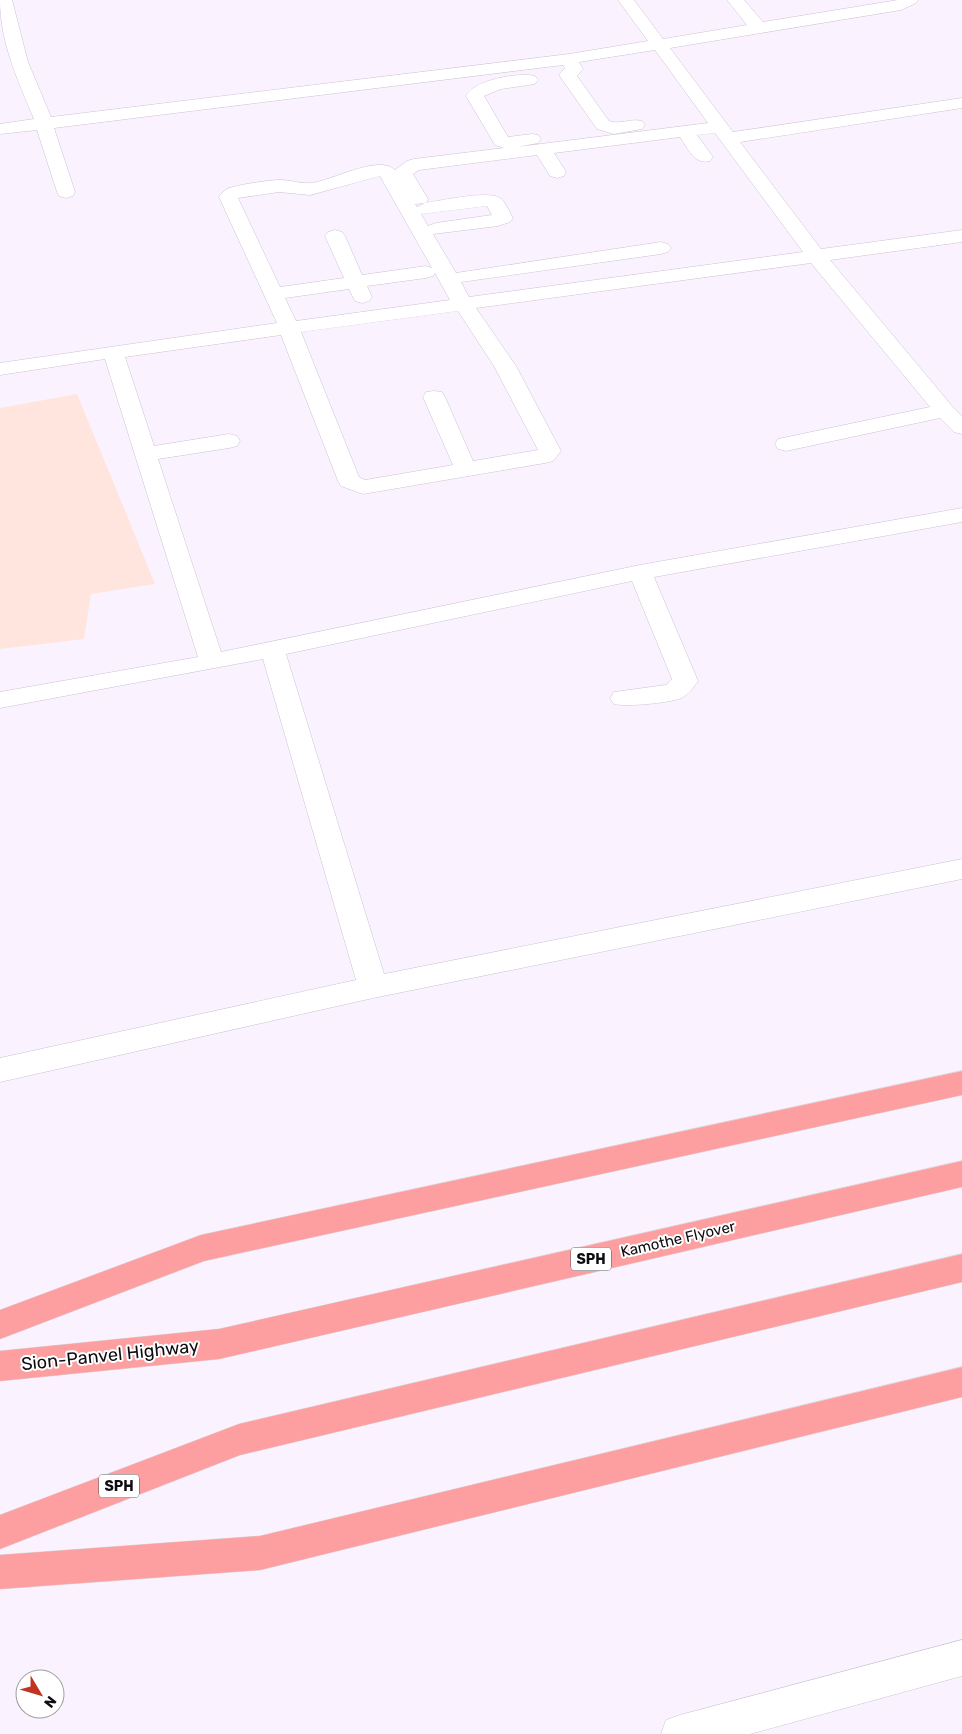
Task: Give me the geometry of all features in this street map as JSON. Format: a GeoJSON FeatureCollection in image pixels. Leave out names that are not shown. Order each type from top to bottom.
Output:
{"type":"FeatureCollection","features":[{"type":"Feature","properties":{"kind":"highway"},"geometry":{"type":"LineString","coordinates":[[0,1326],[201,1248],[962,1083]]}},
{"type":"Feature","properties":{"kind":"highway","name":"Kamothe Flyover"},"geometry":{"type":"LineString","coordinates":[[219,1344],[962,1174]]}},
{"type":"Feature","properties":{"kind":"highway","name":"SPH"},"geometry":{"type":"LineString","coordinates":[[0,1532],[239,1440],[962,1268]]}},
{"type":"Feature","properties":{"kind":"highway","name":"Sion-Panvel Highway"},"geometry":{"type":"LineString","coordinates":[[0,1366],[219,1344]]}},
{"type":"Feature","properties":{"kind":"highway"},"geometry":{"type":"LineString","coordinates":[[0,1572],[260,1553],[962,1382]]}},
{"type":"Feature","properties":{"kind":"street"},"geometry":{"type":"LineString","coordinates":[[4,0],[20,62],[44,123],[66,192]]}},
{"type":"Feature","properties":{"kind":"street"},"geometry":{"type":"LineString","coordinates":[[627,1],[647,0]]}},
{"type":"Feature","properties":{"kind":"street"},"geometry":{"type":"LineString","coordinates":[[735,0],[759,28]]}},
{"type":"Feature","properties":{"kind":"street"},"geometry":{"type":"LineString","coordinates":[[593,131],[505,143],[501,140],[475,96],[477,92],[498,84],[563,65],[658,44],[901,5],[910,0]]}},
{"type":"Feature","properties":{"kind":"street"},"geometry":{"type":"LineString","coordinates":[[627,1],[816,256],[944,412],[962,427]]}},
{"type":"Feature","properties":{"kind":"street"},"geometry":{"type":"LineString","coordinates":[[563,65],[603,125],[614,129],[719,126]]}},
{"type":"Feature","properties":{"kind":"street"},"geometry":{"type":"LineString","coordinates":[[0,129],[563,65],[586,73]]}},
{"type":"Feature","properties":{"kind":"street"},"geometry":{"type":"LineString","coordinates":[[470,303],[464,277],[403,172],[414,165],[719,126],[962,103]]}},
{"type":"Feature","properties":{"kind":"street"},"geometry":{"type":"LineString","coordinates":[[684,131],[704,157]]}},
{"type":"Feature","properties":{"kind":"street"},"geometry":{"type":"LineString","coordinates":[[542,149],[557,172]]}},
{"type":"Feature","properties":{"kind":"street"},"geometry":{"type":"LineString","coordinates":[[368,170],[384,170],[390,176],[470,303],[550,451],[545,456],[363,487],[349,481],[289,328],[228,197],[233,193],[280,186],[295,189],[310,188],[332,184],[368,170]]}},
{"type":"Feature","properties":{"kind":"street"},"geometry":{"type":"LineString","coordinates":[[425,209],[488,200],[494,202],[502,218],[436,229]]}},
{"type":"Feature","properties":{"kind":"street"},"geometry":{"type":"LineString","coordinates":[[336,236],[371,317]]}},
{"type":"Feature","properties":{"kind":"street"},"geometry":{"type":"LineString","coordinates":[[600,236],[629,282]]}},
{"type":"Feature","properties":{"kind":"street"},"geometry":{"type":"LineString","coordinates":[[0,369],[962,236]]}},
{"type":"Feature","properties":{"kind":"street"},"geometry":{"type":"LineString","coordinates":[[464,277],[661,248]]}},
{"type":"Feature","properties":{"kind":"street"},"geometry":{"type":"LineString","coordinates":[[274,294],[426,272]]}},
{"type":"Feature","properties":{"kind":"street"},"geometry":{"type":"LineString","coordinates":[[113,352],[212,662]]}},
{"type":"Feature","properties":{"kind":"street"},"geometry":{"type":"LineString","coordinates":[[434,397],[466,470]]}},
{"type":"Feature","properties":{"kind":"street"},"geometry":{"type":"LineString","coordinates":[[786,444],[944,412]]}},
{"type":"Feature","properties":{"kind":"street"},"geometry":{"type":"LineString","coordinates":[[146,454],[229,441]]}},
{"type":"Feature","properties":{"kind":"street"},"geometry":{"type":"LineString","coordinates":[[0,700],[212,662],[640,572],[962,515]]}},
{"type":"Feature","properties":{"kind":"street"},"geometry":{"type":"LineString","coordinates":[[622,698],[673,692],[685,681],[640,572]]}},
{"type":"Feature","properties":{"kind":"street"},"geometry":{"type":"LineString","coordinates":[[272,649],[373,987]]}},
{"type":"Feature","properties":{"kind":"street"},"geometry":{"type":"LineString","coordinates":[[0,1070],[373,987],[937,876],[962,869]]}},
{"type":"Feature","properties":{"kind":"street"},"geometry":{"type":"LineString","coordinates":[[680,1734],[962,1658]]}},
{"type":"Feature","properties":{"kind":"shaded area"},"geometry":{"type":"Polygon","coordinates":[[[77,394],[155,584],[91,594],[84,639],[0,649],[0,408],[77,394]]]}}]}
